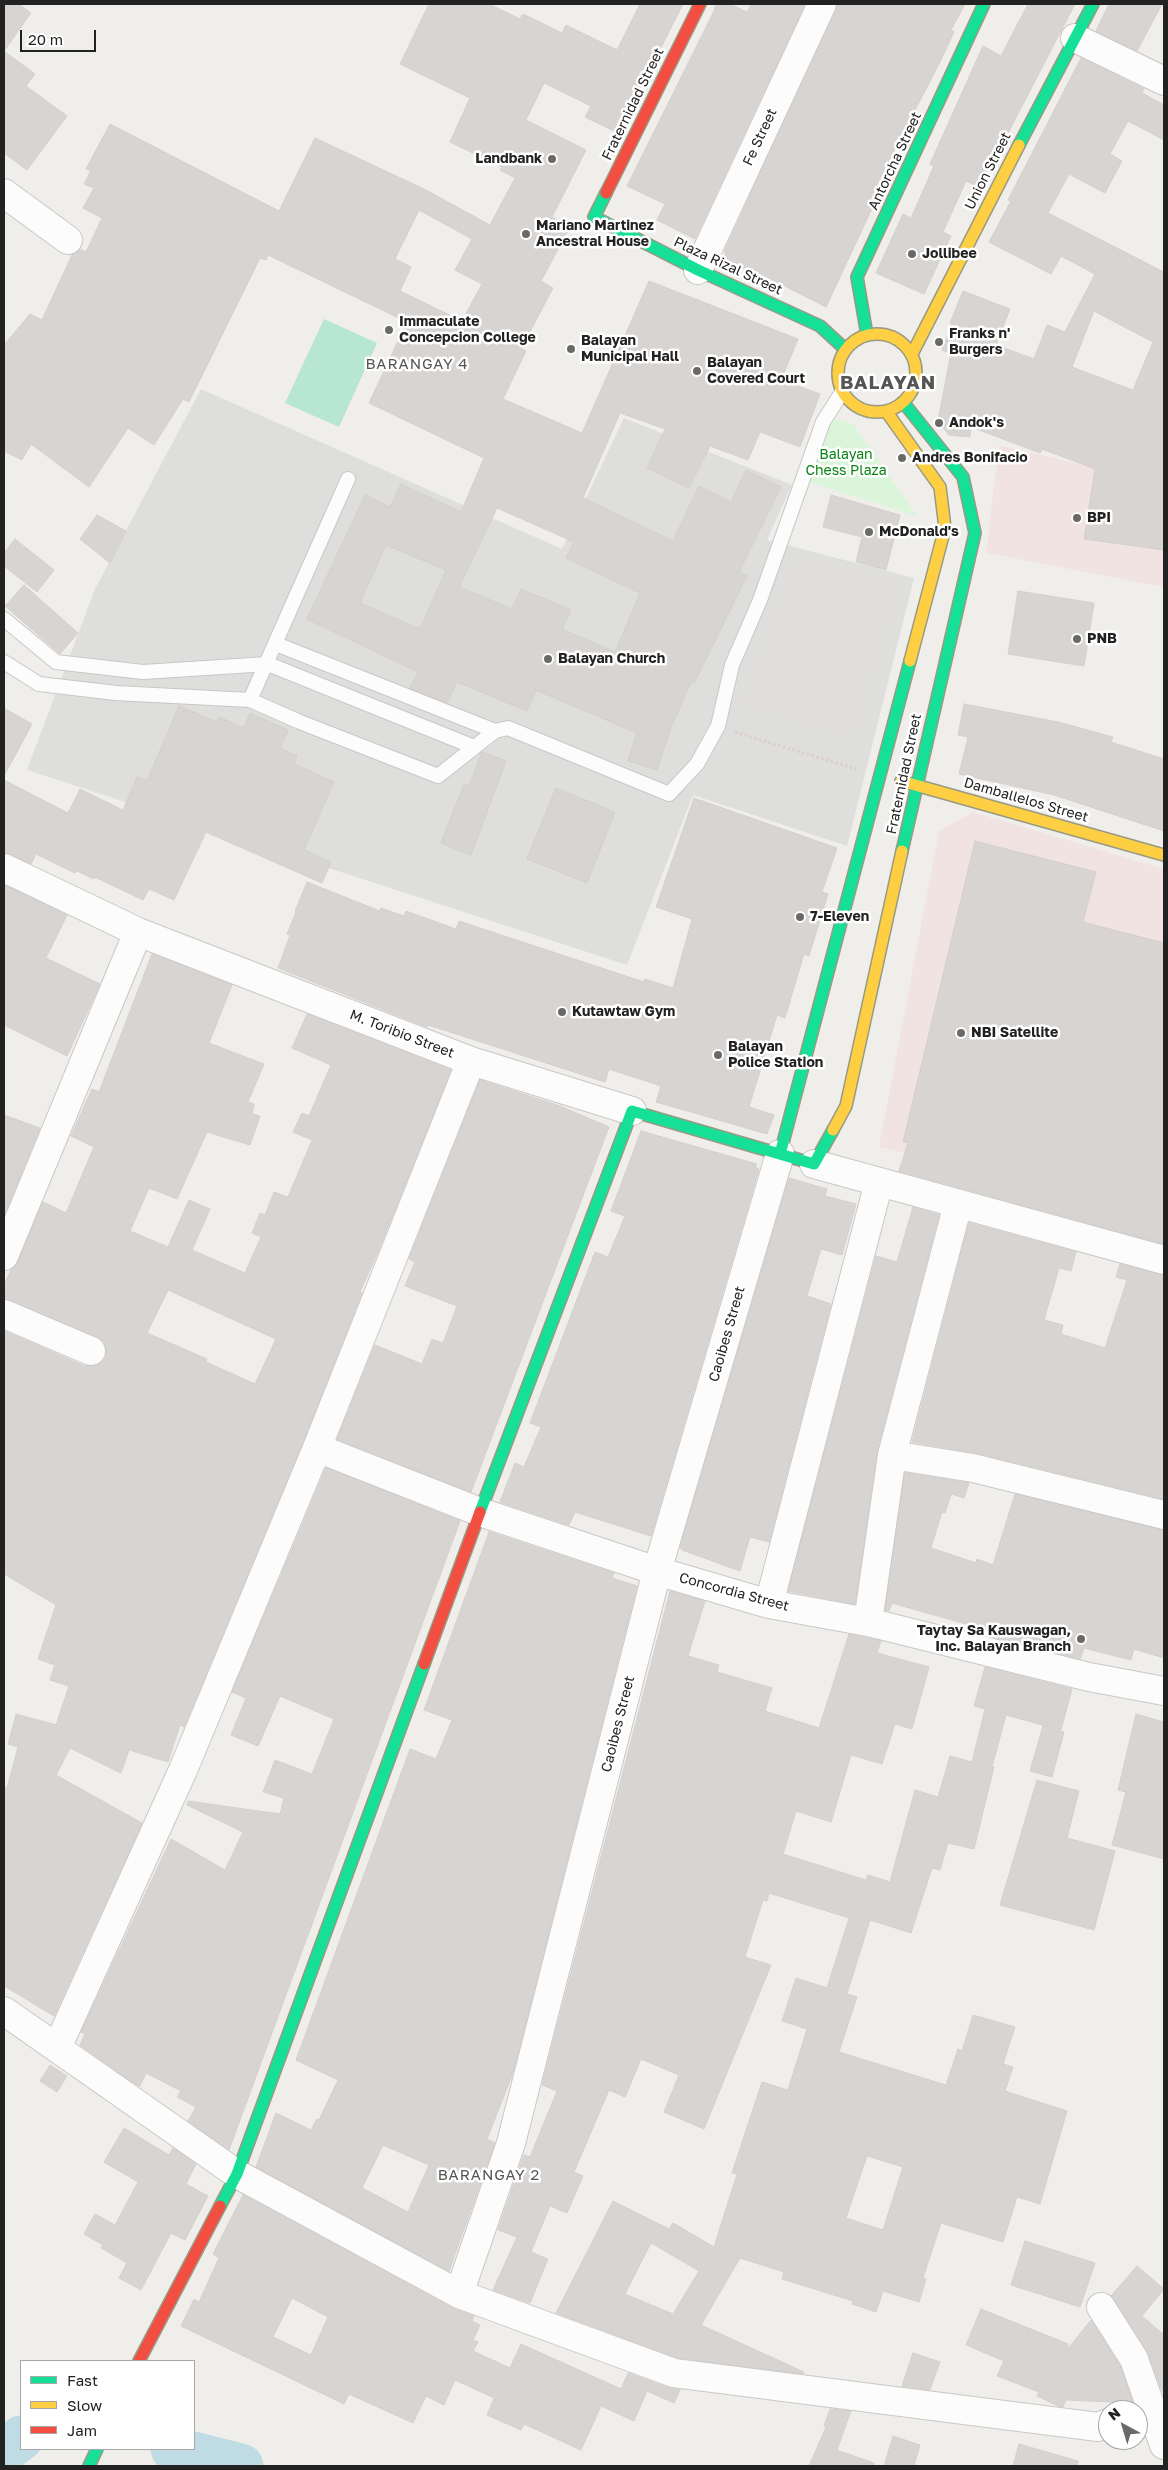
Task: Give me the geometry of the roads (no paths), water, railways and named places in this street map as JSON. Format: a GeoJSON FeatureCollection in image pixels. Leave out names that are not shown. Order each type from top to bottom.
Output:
{"type":"FeatureCollection","features":[{"type":"Feature","properties":{"kind":"street","name":"Fraternidad Street"},"geometry":{"type":"LineString","coordinates":[[594,217],[700,4]]}},
{"type":"Feature","properties":{"kind":"street","name":"Fe Street"},"geometry":{"type":"LineString","coordinates":[[698,270],[822,4]]}},
{"type":"Feature","properties":{"kind":"street","name":"Antorcha Street"},"geometry":{"type":"LineString","coordinates":[[867,335],[857,277],[984,4]]}},
{"type":"Feature","properties":{"kind":"street","name":"Union Street"},"geometry":{"type":"LineString","coordinates":[[912,354],[1093,4]]}},
{"type":"Feature","properties":{"kind":"street"},"geometry":{"type":"LineString","coordinates":[[1075,38],[1164,81]]}},
{"type":"Feature","properties":{"kind":"street"},"geometry":{"type":"LineString","coordinates":[[4,193],[68,240]]}},
{"type":"Feature","properties":{"kind":"street","name":"Plaza Rizal Street"},"geometry":{"type":"LineString","coordinates":[[594,217],[698,270],[820,326],[845,349]]}},
{"type":"Feature","properties":{"kind":"street"},"geometry":{"type":"LineString","coordinates":[[880,333],[893,336],[904,344],[912,354],[916,366],[916,379],[912,392],[904,402],[886,411],[864,410],[852,403],[842,392],[837,370],[845,349],[855,340],[867,335],[880,333]]}},
{"type":"Feature","properties":{"kind":"street","name":"Fraternidad Street"},"geometry":{"type":"LineString","coordinates":[[814,1164],[846,1106],[938,687],[975,533],[963,477],[904,402]]}},
{"type":"Feature","properties":{"kind":"street","name":"Fraternidad Street"},"geometry":{"type":"LineString","coordinates":[[780,1154],[944,528],[940,487],[886,411]]}},
{"type":"Feature","properties":{"kind":"street","name":"Damballelos Street"},"geometry":{"type":"LineString","coordinates":[[879,776],[918,785],[1164,856]]}},
{"type":"Feature","properties":{"kind":"street","name":"M. Toribio Street"},"geometry":{"type":"LineString","coordinates":[[4,868],[138,932],[471,1061],[814,1164]]}},
{"type":"Feature","properties":{"kind":"street"},"geometry":{"type":"LineString","coordinates":[[4,1256],[138,932]]}},
{"type":"Feature","properties":{"kind":"street"},"geometry":{"type":"LineString","coordinates":[[57,2048],[183,1770],[316,1448],[471,1061]]}},
{"type":"Feature","properties":{"kind":"street"},"geometry":{"type":"LineString","coordinates":[[139,2360],[154,2329],[237,2174],[480,1512],[632,1110]]}},
{"type":"Feature","properties":{"kind":"street","name":"Caoibes Street"},"geometry":{"type":"LineString","coordinates":[[459,2294],[511,2143],[657,1571],[780,1154]]}},
{"type":"Feature","properties":{"kind":"street"},"geometry":{"type":"LineString","coordinates":[[814,1164],[1164,1260]]}},
{"type":"Feature","properties":{"kind":"street"},"geometry":{"type":"LineString","coordinates":[[769,1604],[879,1182]]}},
{"type":"Feature","properties":{"kind":"street"},"geometry":{"type":"LineString","coordinates":[[868,1622],[892,1455],[958,1204]]}},
{"type":"Feature","properties":{"kind":"street"},"geometry":{"type":"LineString","coordinates":[[4,1314],[90,1351]]}},
{"type":"Feature","properties":{"kind":"street","name":"Concordia Street"},"geometry":{"type":"LineString","coordinates":[[316,1448],[480,1512],[657,1571],[769,1604],[868,1622],[1089,1676],[1164,1691]]}},
{"type":"Feature","properties":{"kind":"street"},"geometry":{"type":"LineString","coordinates":[[892,1455],[973,1468],[1164,1514]]}},
{"type":"Feature","properties":{"kind":"street"},"geometry":{"type":"LineString","coordinates":[[4,2011],[237,2174],[459,2294],[674,2373],[1098,2427]]}},
{"type":"Feature","properties":{"kind":"street"},"geometry":{"type":"LineString","coordinates":[[1101,2307],[1134,2359],[1142,2400]]}},
{"type":"Feature","properties":{"kind":"street"},"geometry":{"type":"LineString","coordinates":[[1148,2415],[1164,2445]]}},
{"type":"Feature","properties":{"kind":"street"},"geometry":{"type":"LineString","coordinates":[[89,2466],[97,2450]]}},
{"type":"Feature","properties":{"kind":"lane"},"geometry":{"type":"LineString","coordinates":[[4,662],[39,684],[116,693],[250,700],[300,722],[438,776],[495,731],[508,728],[669,794],[698,764],[718,726],[732,665],[760,600],[824,422],[842,392]]}},
{"type":"Feature","properties":{"kind":"lane"},"geometry":{"type":"LineString","coordinates":[[250,700],[268,664],[348,479]]}},
{"type":"Feature","properties":{"kind":"lane"},"geometry":{"type":"LineString","coordinates":[[4,618],[56,662],[144,672],[268,664],[474,747]]}},
{"type":"Feature","properties":{"kind":"lane"},"geometry":{"type":"LineString","coordinates":[[276,644],[495,731]]}},
{"type":"Feature","properties":{"kind":"waterway"},"geometry":{"type":"LineString","coordinates":[[4,2451],[20,2439]]}},
{"type":"Feature","properties":{"kind":"waterway"},"geometry":{"type":"LineString","coordinates":[[177,2450],[241,2466]]}},
{"type":"Feature","properties":{"kind":"place","name":"Landbank"},"geometry":{"type":"Point","coordinates":[552,159]}},
{"type":"Feature","properties":{"kind":"place","name":"Mariano Martinez Ancestral House"},"geometry":{"type":"Point","coordinates":[526,234]}},
{"type":"Feature","properties":{"kind":"place","name":"Jollibee"},"geometry":{"type":"Point","coordinates":[912,254]}},
{"type":"Feature","properties":{"kind":"place","name":"Immaculate Concepcion College"},"geometry":{"type":"Point","coordinates":[389,330]}},
{"type":"Feature","properties":{"kind":"place","name":"Franks n' Burgers"},"geometry":{"type":"Point","coordinates":[939,342]}},
{"type":"Feature","properties":{"kind":"place","name":"Balayan Municipal Hall"},"geometry":{"type":"Point","coordinates":[571,349]}},
{"type":"Feature","properties":{"kind":"place","name":"Balayan Covered Court"},"geometry":{"type":"Point","coordinates":[697,371]}},
{"type":"Feature","properties":{"kind":"place","name":"Andok's"},"geometry":{"type":"Point","coordinates":[939,423]}},
{"type":"Feature","properties":{"kind":"place","name":"Andres Bonifacio"},"geometry":{"type":"Point","coordinates":[902,458]}},
{"type":"Feature","properties":{"kind":"place","name":"BPI"},"geometry":{"type":"Point","coordinates":[1077,518]}},
{"type":"Feature","properties":{"kind":"place","name":"McDonald's"},"geometry":{"type":"Point","coordinates":[869,532]}},
{"type":"Feature","properties":{"kind":"place","name":"PNB"},"geometry":{"type":"Point","coordinates":[1077,639]}},
{"type":"Feature","properties":{"kind":"place","name":"Balayan Church"},"geometry":{"type":"Point","coordinates":[548,659]}},
{"type":"Feature","properties":{"kind":"place","name":"7-Eleven"},"geometry":{"type":"Point","coordinates":[800,917]}},
{"type":"Feature","properties":{"kind":"place","name":"Kutawtaw Gym"},"geometry":{"type":"Point","coordinates":[562,1012]}},
{"type":"Feature","properties":{"kind":"place","name":"NBI Satellite"},"geometry":{"type":"Point","coordinates":[961,1033]}},
{"type":"Feature","properties":{"kind":"place","name":"Balayan Police Station"},"geometry":{"type":"Point","coordinates":[718,1055]}},
{"type":"Feature","properties":{"kind":"place","name":"Taytay Sa Kauswagan, Inc. Balayan Branch"},"geometry":{"type":"Point","coordinates":[1081,1639]}},
{"type":"Feature","properties":{"kind":"district","name":"BARANGAY 4"},"geometry":{"type":"Point","coordinates":[417,364]}},
{"type":"Feature","properties":{"kind":"district","name":"BALAYAN"},"geometry":{"type":"Point","coordinates":[888,383]}},
{"type":"Feature","properties":{"kind":"district","name":"BARANGAY 2"},"geometry":{"type":"Point","coordinates":[489,2175]}},
{"type":"Feature","properties":{"kind":"park label","name":"Balayan Chess Plaza"},"geometry":{"type":"Point","coordinates":[846,464]}}]}
